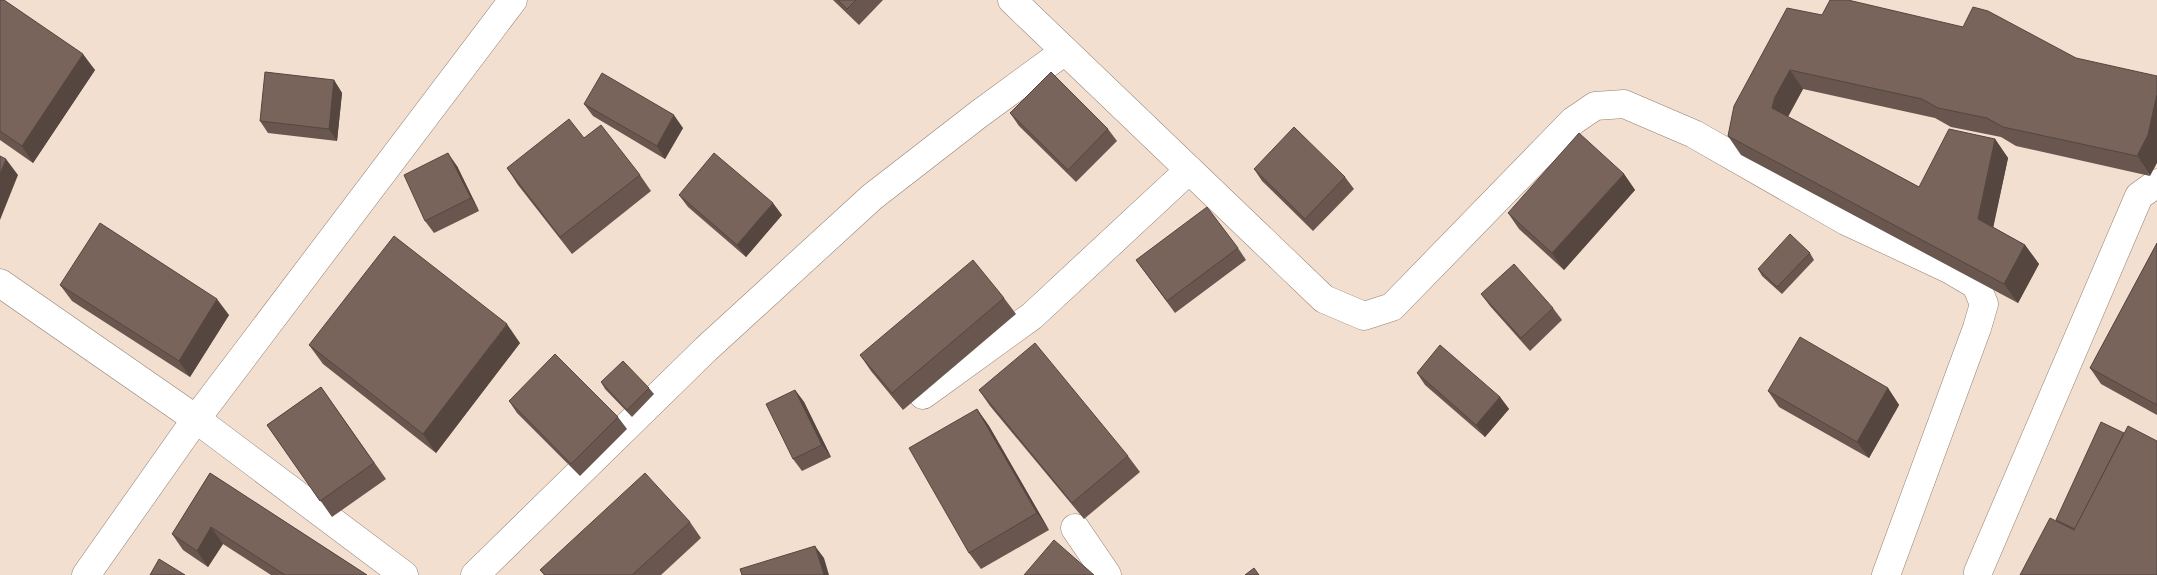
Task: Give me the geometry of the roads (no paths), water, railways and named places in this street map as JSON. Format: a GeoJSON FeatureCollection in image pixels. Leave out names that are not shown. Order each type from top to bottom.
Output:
{"type":"FeatureCollection","features":[{"type":"Feature","properties":{"kind":"street"},"geometry":{"type":"LineString","coordinates":[[86,575],[196,419],[513,0]]}},
{"type":"Feature","properties":{"kind":"street"},"geometry":{"type":"LineString","coordinates":[[1012,0],[1324,299],[1364,316],[1392,307],[1573,121],[1595,106],[1624,104],[1694,134],[1846,221],[1976,285],[1984,304],[1977,328],[1886,575]]}},
{"type":"Feature","properties":{"kind":"street"},"geometry":{"type":"LineString","coordinates":[[475,575],[706,349],[872,197],[979,114],[1065,51]]}},
{"type":"Feature","properties":{"kind":"street"},"geometry":{"type":"LineString","coordinates":[[923,395],[1032,316],[1189,170]]}},
{"type":"Feature","properties":{"kind":"street"},"geometry":{"type":"LineString","coordinates":[[1978,572],[2139,196],[2157,183]]}},
{"type":"Feature","properties":{"kind":"street"},"geometry":{"type":"LineString","coordinates":[[0,283],[196,419],[404,575]]}},
{"type":"Feature","properties":{"kind":"street"},"geometry":{"type":"LineString","coordinates":[[1074,528],[1108,575]]}}]}
